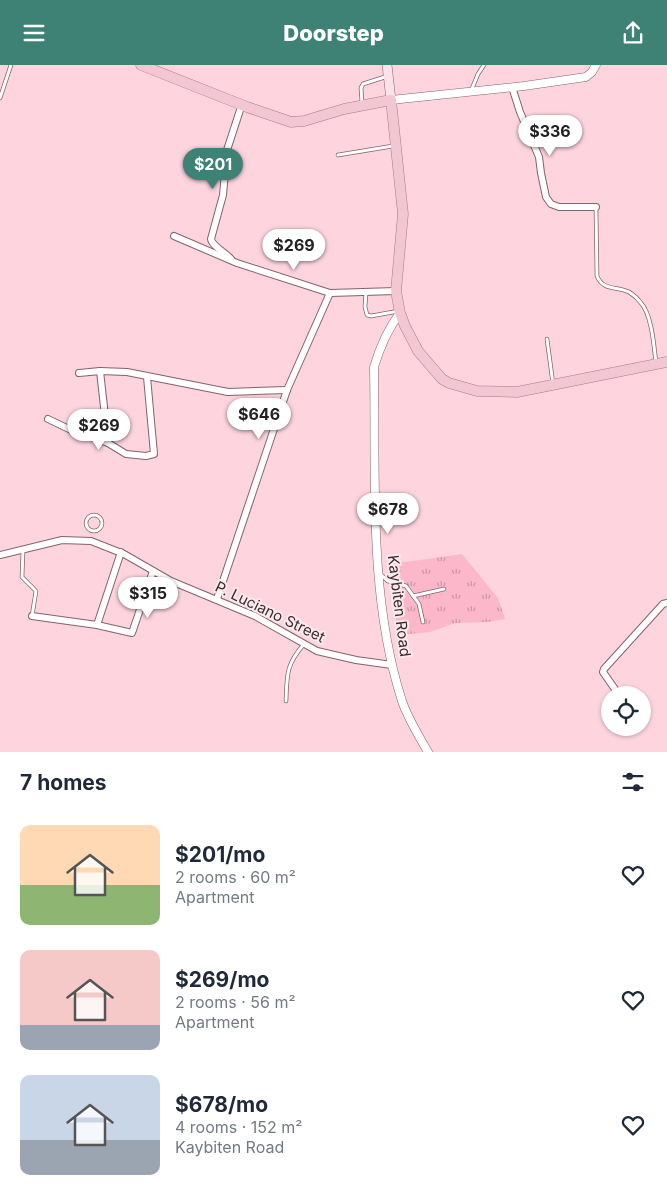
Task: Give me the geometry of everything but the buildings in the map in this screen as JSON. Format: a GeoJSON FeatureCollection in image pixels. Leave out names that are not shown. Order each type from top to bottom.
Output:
{"type":"FeatureCollection","features":[{"type":"Feature","properties":{"kind":"main road"},"geometry":{"type":"LineString","coordinates":[[141,65],[242,105],[291,121],[304,121],[344,109],[391,100]]}},
{"type":"Feature","properties":{"kind":"main road"},"geometry":{"type":"LineString","coordinates":[[387,65],[403,214],[396,291],[404,326],[418,351],[442,379],[449,383],[477,391],[517,392],[664,364]]}},
{"type":"Feature","properties":{"kind":"street"},"geometry":{"type":"LineString","coordinates":[[391,100],[586,77],[596,65]]}},
{"type":"Feature","properties":{"kind":"street"},"geometry":{"type":"LineString","coordinates":[[512,87],[520,112],[539,157],[546,197],[552,204],[559,207],[596,207]]}},
{"type":"Feature","properties":{"kind":"street"},"geometry":{"type":"LineString","coordinates":[[233,261],[223,251],[212,245],[211,239],[223,195],[227,150],[242,105]]}},
{"type":"Feature","properties":{"kind":"street"},"geometry":{"type":"LineString","coordinates":[[174,236],[233,261],[330,293],[396,291]]}},
{"type":"Feature","properties":{"kind":"street"},"geometry":{"type":"LineString","coordinates":[[217,599],[288,390],[330,293]]}},
{"type":"Feature","properties":{"kind":"street","name":"Kaybiten Road"},"geometry":{"type":"LineString","coordinates":[[400,312],[380,346],[374,367],[376,532],[384,620],[392,665],[403,703],[428,752]]}},
{"type":"Feature","properties":{"kind":"street"},"geometry":{"type":"LineString","coordinates":[[78,373],[100,371],[127,372],[228,393],[288,390]]}},
{"type":"Feature","properties":{"kind":"street"},"geometry":{"type":"LineString","coordinates":[[100,371],[108,443]]}},
{"type":"Feature","properties":{"kind":"street"},"geometry":{"type":"LineString","coordinates":[[48,419],[71,430],[108,443],[126,454],[146,456],[154,454],[146,377]]}},
{"type":"Feature","properties":{"kind":"street","name":"P. Luciano Street"},"geometry":{"type":"LineString","coordinates":[[0,555],[62,540],[91,541],[121,553],[171,581],[255,616],[318,651],[356,660],[392,665]]}},
{"type":"Feature","properties":{"kind":"street"},"geometry":{"type":"LineString","coordinates":[[96,625],[121,553]]}},
{"type":"Feature","properties":{"kind":"street"},"geometry":{"type":"LineString","coordinates":[[32,616],[96,625],[132,633],[153,571]]}},
{"type":"Feature","properties":{"kind":"street"},"geometry":{"type":"LineString","coordinates":[[613,686],[603,672],[604,669],[663,605],[667,603]]}},
{"type":"Feature","properties":{"kind":"lane"},"geometry":{"type":"LineString","coordinates":[[0,98],[11,65]]}},
{"type":"Feature","properties":{"kind":"lane"},"geometry":{"type":"LineString","coordinates":[[471,92],[478,74],[484,65]]}},
{"type":"Feature","properties":{"kind":"lane"},"geometry":{"type":"LineString","coordinates":[[362,105],[361,88],[363,84],[388,75]]}},
{"type":"Feature","properties":{"kind":"lane"},"geometry":{"type":"LineString","coordinates":[[338,155],[396,145]]}},
{"type":"Feature","properties":{"kind":"lane"},"geometry":{"type":"LineString","coordinates":[[596,207],[597,276],[599,282],[607,287],[630,293],[643,304],[654,340],[664,364]]}},
{"type":"Feature","properties":{"kind":"lane"},"geometry":{"type":"LineString","coordinates":[[366,291],[365,307],[367,315],[400,312]]}},
{"type":"Feature","properties":{"kind":"lane"},"geometry":{"type":"LineString","coordinates":[[547,339],[553,385]]}},
{"type":"Feature","properties":{"kind":"lane"},"geometry":{"type":"LineString","coordinates":[[92,514],[98,515],[102,519],[102,525],[98,530],[92,531],[87,528],[85,523],[87,517],[92,514]]}},
{"type":"Feature","properties":{"kind":"lane"},"geometry":{"type":"LineString","coordinates":[[91,541],[92,531]]}},
{"type":"Feature","properties":{"kind":"lane"},"geometry":{"type":"LineString","coordinates":[[23,550],[22,577],[36,591],[32,616]]}},
{"type":"Feature","properties":{"kind":"lane"},"geometry":{"type":"LineString","coordinates":[[379,574],[388,581],[406,587],[419,603],[423,622]]}},
{"type":"Feature","properties":{"kind":"lane"},"geometry":{"type":"LineString","coordinates":[[413,596],[444,589]]}},
{"type":"Feature","properties":{"kind":"lane"},"geometry":{"type":"LineString","coordinates":[[286,701],[288,669],[295,655],[304,644]]}},
{"type":"Feature","properties":{"kind":"green space"},"geometry":{"type":"Polygon","coordinates":[[[462,554],[498,598],[505,619],[488,622],[455,623],[430,632],[398,635],[391,562],[406,562],[462,554]]]}}]}
